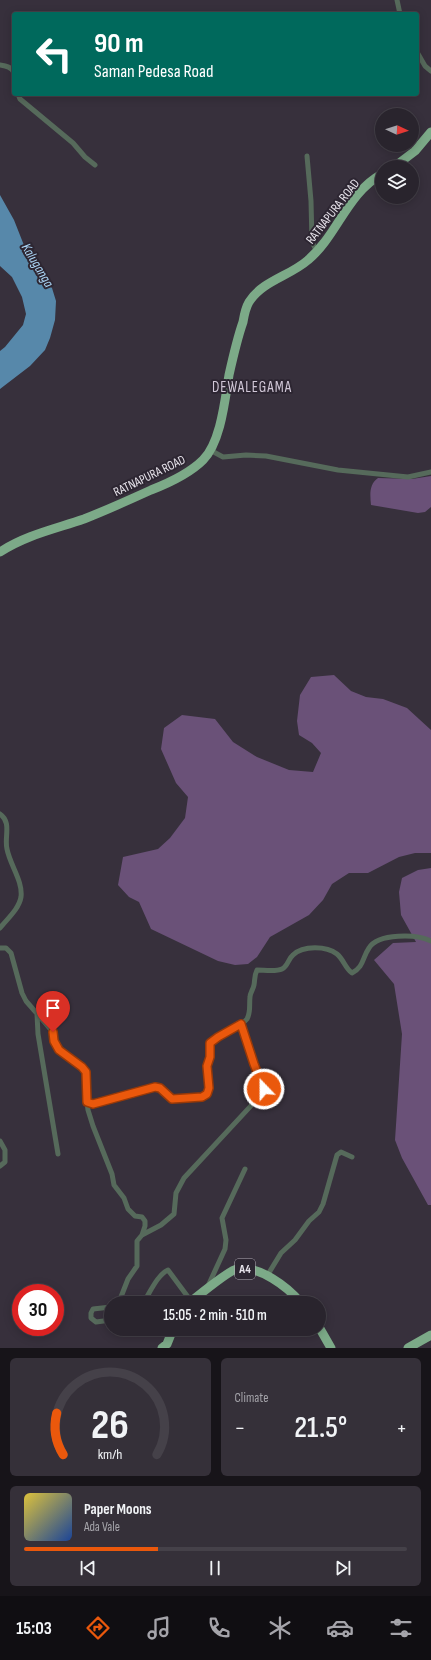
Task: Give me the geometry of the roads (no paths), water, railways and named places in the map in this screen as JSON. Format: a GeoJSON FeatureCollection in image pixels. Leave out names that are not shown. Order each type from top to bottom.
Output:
{"type":"FeatureCollection","features":[{"type":"Feature","properties":{"kind":"highway"},"geometry":{"type":"LineString","coordinates":[[403,160],[415,151],[431,132]]}},
{"type":"Feature","properties":{"kind":"highway","name":"RATNAPURA ROAD"},"geometry":{"type":"LineString","coordinates":[[0,552],[39,532],[100,513],[165,484],[188,472],[204,460],[222,422],[235,351],[249,302],[256,293],[268,284],[307,261],[317,252],[358,194],[375,178]]}},
{"type":"Feature","properties":{"kind":"highway","name":"A4"},"geometry":{"type":"LineString","coordinates":[[198,1296],[227,1273],[237,1269],[254,1270],[267,1276],[285,1287],[294,1296]]}},
{"type":"Feature","properties":{"kind":"highway"},"geometry":{"type":"LineString","coordinates":[[408,1348],[431,1335]]}},
{"type":"Feature","properties":{"kind":"highway"},"geometry":{"type":"LineString","coordinates":[[162,1348],[167,1344],[170,1336]]}},
{"type":"Feature","properties":{"kind":"highway"},"geometry":{"type":"LineString","coordinates":[[324,1336],[331,1348]]}},
{"type":"Feature","properties":{"kind":"street"},"geometry":{"type":"LineString","coordinates":[[397,0],[400,12]]}},
{"type":"Feature","properties":{"kind":"street"},"geometry":{"type":"LineString","coordinates":[[419,56],[425,66],[431,71]]}},
{"type":"Feature","properties":{"kind":"street"},"geometry":{"type":"LineString","coordinates":[[0,65],[12,69]]}},
{"type":"Feature","properties":{"kind":"street"},"geometry":{"type":"LineString","coordinates":[[19,96],[20,99],[73,143],[85,157],[95,165]]}},
{"type":"Feature","properties":{"kind":"street"},"geometry":{"type":"LineString","coordinates":[[307,156],[311,200],[312,242],[317,252]]}},
{"type":"Feature","properties":{"kind":"street"},"geometry":{"type":"LineString","coordinates":[[210,450],[223,457],[246,455],[266,456],[338,470],[408,477],[431,472]]}},
{"type":"Feature","properties":{"kind":"street"},"geometry":{"type":"LineString","coordinates":[[0,814],[7,823],[6,849],[19,885],[21,896],[18,906],[0,928]]}},
{"type":"Feature","properties":{"kind":"street"},"geometry":{"type":"LineString","coordinates":[[87,1102],[97,1104],[155,1087],[160,1088],[172,1099],[202,1097],[207,1094],[209,1088],[207,1066],[210,1057],[210,1043],[241,1024],[246,1019],[249,1013],[250,996],[254,986],[254,975],[257,970],[280,970],[286,966],[293,955],[299,952],[307,949],[325,948],[337,954],[343,961],[346,969],[352,973],[359,969],[369,946],[383,939],[397,936],[424,938],[431,941]]}},
{"type":"Feature","properties":{"kind":"street"},"geometry":{"type":"LineString","coordinates":[[0,948],[6,948],[11,953],[22,994],[26,1001],[53,1032],[54,1041],[59,1050],[82,1067],[86,1072],[88,1110],[112,1174],[114,1185],[124,1198],[128,1209],[135,1216],[142,1217],[145,1221],[142,1235],[137,1241],[137,1266],[128,1279],[121,1296]]}},
{"type":"Feature","properties":{"kind":"street"},"geometry":{"type":"LineString","coordinates":[[37,1014],[42,1063],[58,1154]]}},
{"type":"Feature","properties":{"kind":"street"},"geometry":{"type":"LineString","coordinates":[[142,1235],[161,1225],[174,1214],[176,1193],[184,1178],[260,1096],[264,1089],[241,1024]]}},
{"type":"Feature","properties":{"kind":"street"},"geometry":{"type":"LineString","coordinates":[[0,1141],[6,1154],[5,1162],[0,1166]]}},
{"type":"Feature","properties":{"kind":"street"},"geometry":{"type":"LineString","coordinates":[[267,1276],[281,1253],[295,1240],[309,1221],[319,1212],[323,1204],[337,1155],[341,1152],[352,1157]]}},
{"type":"Feature","properties":{"kind":"street"},"geometry":{"type":"LineString","coordinates":[[206,1290],[225,1249],[226,1240],[222,1218],[245,1169]]}},
{"type":"Feature","properties":{"kind":"street"},"geometry":{"type":"LineString","coordinates":[[148,1296],[156,1281],[165,1270],[168,1270],[186,1296]]}},
{"type":"Feature","properties":{"kind":"street"},"geometry":{"type":"LineString","coordinates":[[104,1308],[93,1309],[91,1318],[96,1322],[104,1321]]}},
{"type":"Feature","properties":{"kind":"water"},"geometry":{"type":"Polygon","coordinates":[[[0,195],[14,220],[29,258],[42,279],[52,288],[56,301],[55,320],[45,350],[30,366],[0,389],[0,351],[23,325],[26,314],[22,297],[12,277],[0,266],[0,195]]]}},
{"type":"Feature","properties":{"kind":"district","name":"DEWALEGAMA"},"geometry":{"type":"Point","coordinates":[252,387]}},
{"type":"Feature","properties":{"kind":"water label","name":"Kaluganga"},"geometry":{"type":"Point","coordinates":[38,265]}}]}
